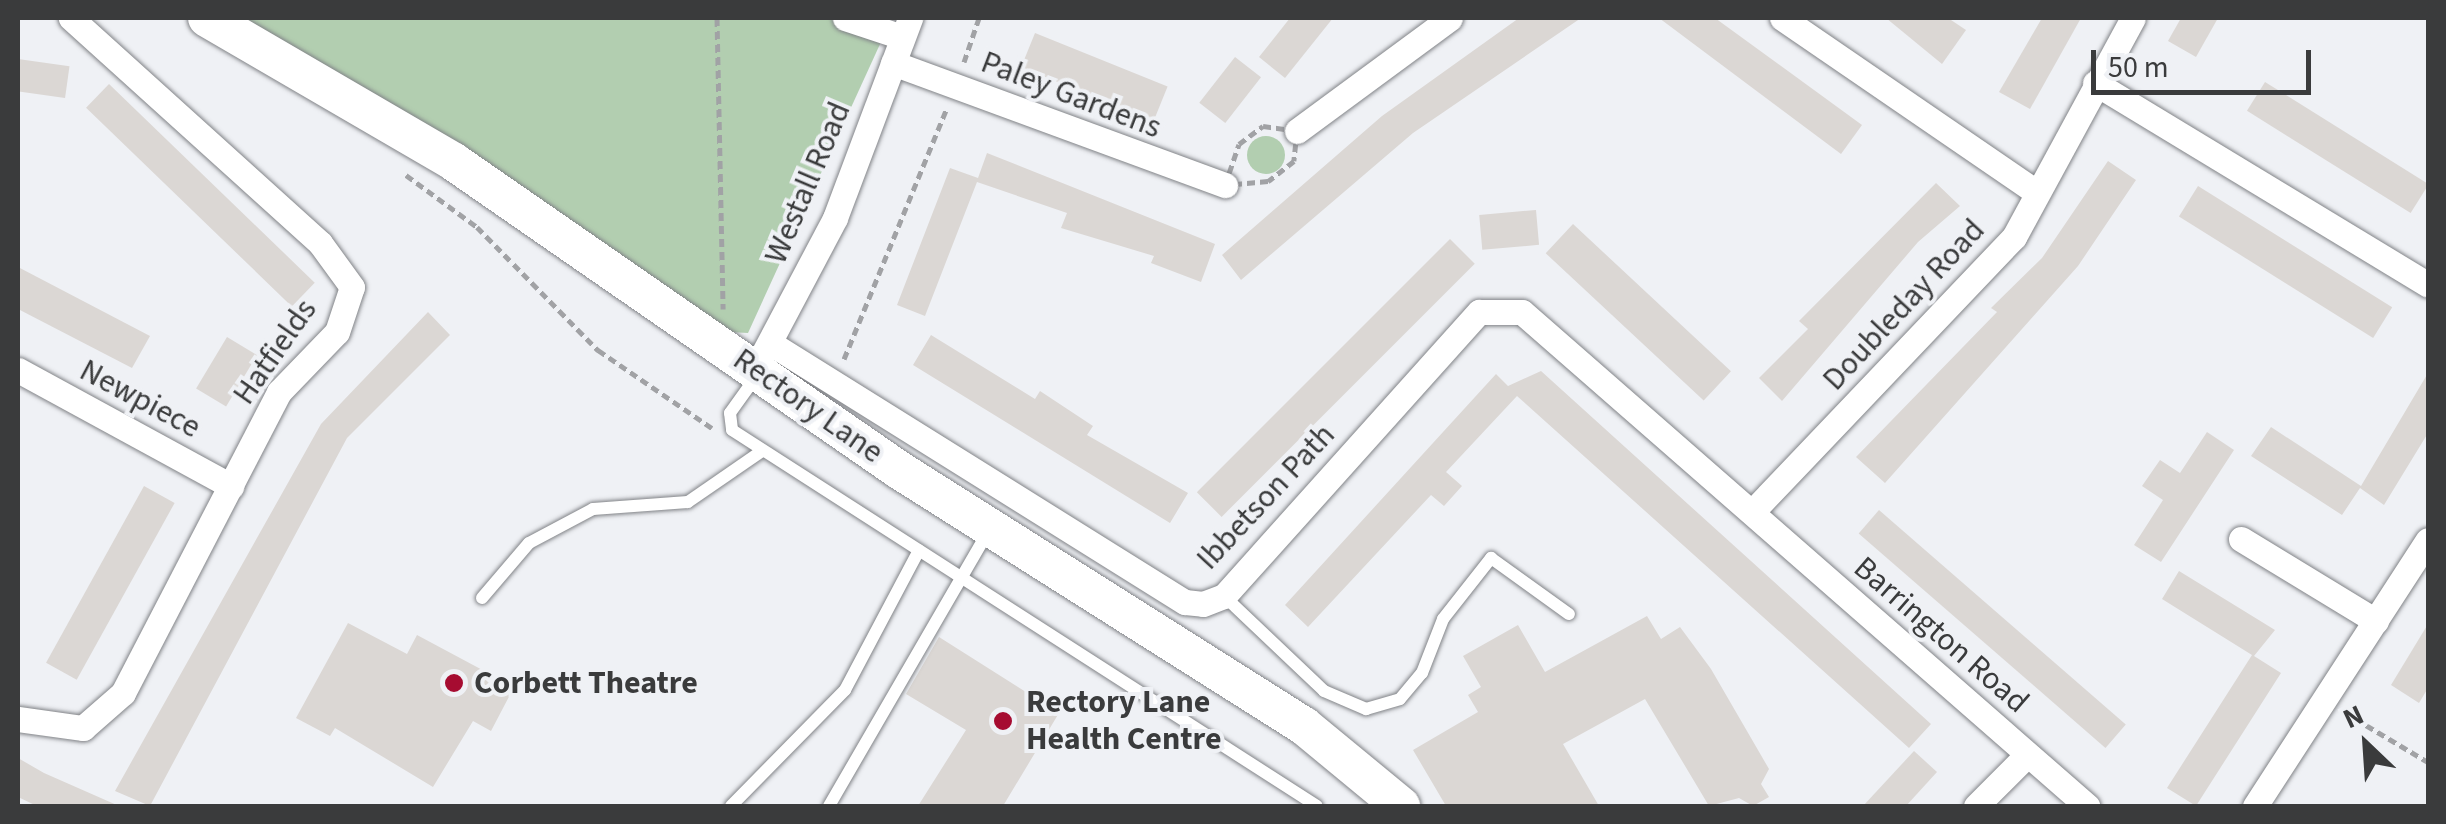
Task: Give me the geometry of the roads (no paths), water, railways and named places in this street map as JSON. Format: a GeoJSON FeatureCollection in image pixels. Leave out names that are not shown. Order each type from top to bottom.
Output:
{"type":"FeatureCollection","features":[{"type":"Feature","properties":{"kind":"main road","name":"Rectory Lane"},"geometry":{"type":"LineString","coordinates":[[207,18],[454,162],[717,342],[762,362],[990,528],[1304,726],[1401,806]]}},
{"type":"Feature","properties":{"kind":"street","name":"Hatfields"},"geometry":{"type":"LineString","coordinates":[[18,719],[83,728],[122,693],[279,392],[337,332],[352,287],[320,243],[71,18]]}},
{"type":"Feature","properties":{"kind":"street"},"geometry":{"type":"LineString","coordinates":[[845,18],[906,27]]}},
{"type":"Feature","properties":{"kind":"street"},"geometry":{"type":"LineString","coordinates":[[1297,131],[1450,18]]}},
{"type":"Feature","properties":{"kind":"street"},"geometry":{"type":"LineString","coordinates":[[1782,18],[2036,192]]}},
{"type":"Feature","properties":{"kind":"street","name":"Doubleday Road"},"geometry":{"type":"LineString","coordinates":[[1752,512],[2014,236],[2133,18]]}},
{"type":"Feature","properties":{"kind":"street","name":"Westall Road"},"geometry":{"type":"LineString","coordinates":[[762,362],[835,218],[906,27]]}},
{"type":"Feature","properties":{"kind":"street","name":"Paley Gardens"},"geometry":{"type":"LineString","coordinates":[[893,64],[1225,186]]}},
{"type":"Feature","properties":{"kind":"street"},"geometry":{"type":"LineString","coordinates":[[2095,83],[2428,286]]}},
{"type":"Feature","properties":{"kind":"street","name":"Ibbetson Path"},"geometry":{"type":"LineString","coordinates":[[762,362],[834,384],[1186,602],[1224,596],[1479,312],[1522,312],[1752,512]]}},
{"type":"Feature","properties":{"kind":"street","name":"Newpiece"},"geometry":{"type":"LineString","coordinates":[[18,370],[231,486]]}},
{"type":"Feature","properties":{"kind":"street","name":"Barrington Road"},"geometry":{"type":"LineString","coordinates":[[1752,512],[2087,806]]}},
{"type":"Feature","properties":{"kind":"street"},"geometry":{"type":"LineString","coordinates":[[2242,539],[2376,621]]}},
{"type":"Feature","properties":{"kind":"street"},"geometry":{"type":"LineString","coordinates":[[2255,806],[2428,540]]}},
{"type":"Feature","properties":{"kind":"street"},"geometry":{"type":"LineString","coordinates":[[1976,806],[2027,755]]}},
{"type":"Feature","properties":{"kind":"lane"},"geometry":{"type":"LineString","coordinates":[[762,362],[730,413],[732,430],[1317,806]]}},
{"type":"Feature","properties":{"kind":"lane"},"geometry":{"type":"LineString","coordinates":[[482,598],[530,543],[593,509],[688,502],[762,450]]}},
{"type":"Feature","properties":{"kind":"lane"},"geometry":{"type":"LineString","coordinates":[[829,806],[990,528]]}},
{"type":"Feature","properties":{"kind":"lane"},"geometry":{"type":"LineString","coordinates":[[731,806],[844,690],[919,550]]}},
{"type":"Feature","properties":{"kind":"lane"},"geometry":{"type":"LineString","coordinates":[[1224,596],[1324,691],[1366,709],[1400,699],[1422,673],[1444,619],[1491,558],[1568,614]]}},
{"type":"Feature","properties":{"kind":"place","name":"Corbett Theatre"},"geometry":{"type":"Point","coordinates":[454,683]}},
{"type":"Feature","properties":{"kind":"place","name":"Rectory Lane Health Centre"},"geometry":{"type":"Point","coordinates":[1003,721]}}]}
